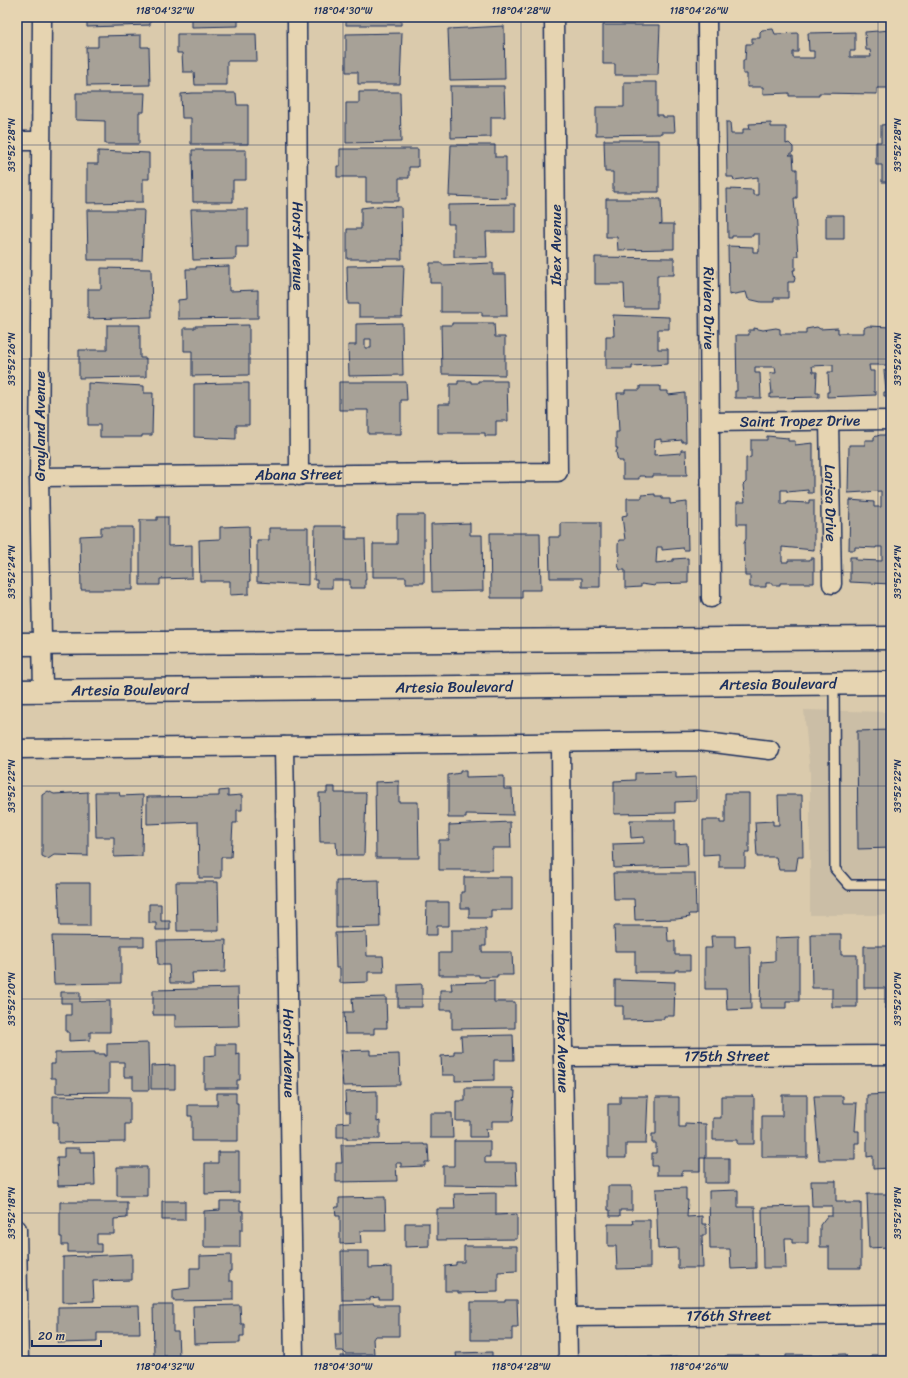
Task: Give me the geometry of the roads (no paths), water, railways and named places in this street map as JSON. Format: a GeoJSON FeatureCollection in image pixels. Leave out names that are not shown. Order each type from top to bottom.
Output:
{"type":"FeatureCollection","features":[{"type":"Feature","properties":{"kind":"main road"},"geometry":{"type":"LineString","coordinates":[[17,644],[891,638]]}},
{"type":"Feature","properties":{"kind":"main road","name":"Artesia Boulevard"},"geometry":{"type":"LineString","coordinates":[[17,691],[891,683]]}},
{"type":"Feature","properties":{"kind":"street","name":"Grayland Avenue"},"geometry":{"type":"LineString","coordinates":[[42,17],[40,477],[43,691]]}},
{"type":"Feature","properties":{"kind":"street","name":"Horst Avenue"},"geometry":{"type":"LineString","coordinates":[[297,17],[299,476]]}},
{"type":"Feature","properties":{"kind":"street","name":"Ibex Avenue"},"geometry":{"type":"LineString","coordinates":[[554,17],[558,472]]}},
{"type":"Feature","properties":{"kind":"street","name":"Riviera Drive"},"geometry":{"type":"LineString","coordinates":[[707,17],[711,598]]}},
{"type":"Feature","properties":{"kind":"street"},"geometry":{"type":"LineString","coordinates":[[17,141],[41,141]]}},
{"type":"Feature","properties":{"kind":"street","name":"Saint Tropez Drive"},"geometry":{"type":"LineString","coordinates":[[710,422],[891,420]]}},
{"type":"Feature","properties":{"kind":"street","name":"Larisa Drive"},"geometry":{"type":"LineString","coordinates":[[829,421],[832,584]]}},
{"type":"Feature","properties":{"kind":"street","name":"Abana Street"},"geometry":{"type":"LineString","coordinates":[[40,477],[299,476],[558,472]]}},
{"type":"Feature","properties":{"kind":"street"},"geometry":{"type":"LineString","coordinates":[[17,749],[698,741],[770,750]]}},
{"type":"Feature","properties":{"kind":"street","name":"Ibex Avenue"},"geometry":{"type":"LineString","coordinates":[[561,743],[563,1057],[568,1361]]}},
{"type":"Feature","properties":{"kind":"street","name":"Horst Avenue"},"geometry":{"type":"LineString","coordinates":[[284,746],[294,1361]]}},
{"type":"Feature","properties":{"kind":"street","name":"175th Street"},"geometry":{"type":"LineString","coordinates":[[563,1057],[891,1055]]}},
{"type":"Feature","properties":{"kind":"street"},"geometry":{"type":"LineString","coordinates":[[17,1229],[19,1361]]}},
{"type":"Feature","properties":{"kind":"street","name":"176th Street"},"geometry":{"type":"LineString","coordinates":[[568,1317],[891,1314]]}},
{"type":"Feature","properties":{"kind":"lane"},"geometry":{"type":"LineString","coordinates":[[834,684],[835,869],[849,885],[891,885]]}}]}
